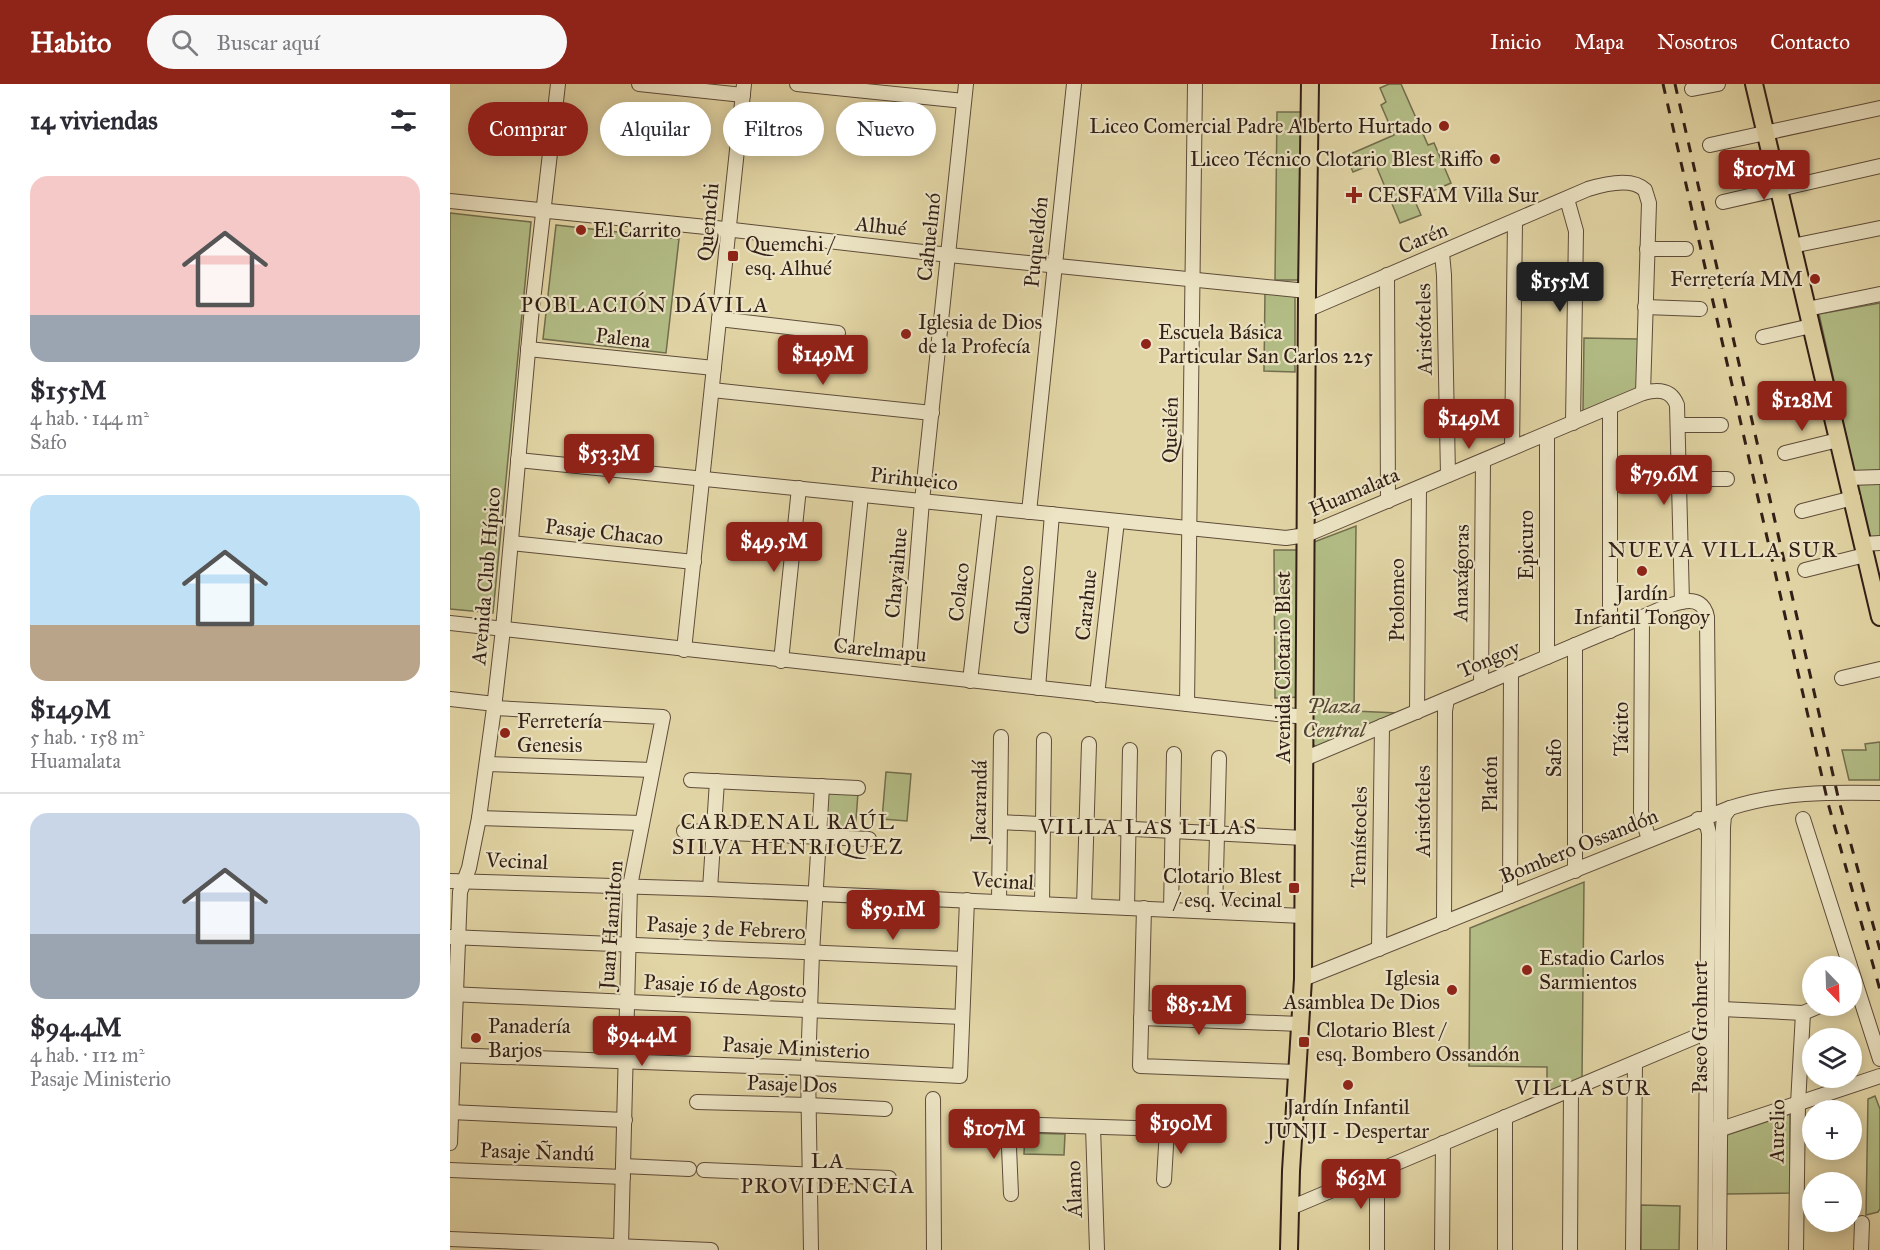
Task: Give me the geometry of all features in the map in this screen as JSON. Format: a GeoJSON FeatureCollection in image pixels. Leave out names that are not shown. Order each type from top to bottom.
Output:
{"type":"FeatureCollection","features":[{"type":"Feature","properties":{"kind":"main road","name":"Avenida Clotario Blest"},"geometry":{"type":"LineString","coordinates":[[1289,1250],[1303,979],[1310,84]]}},
{"type":"Feature","properties":{"kind":"main road"},"geometry":{"type":"LineString","coordinates":[[1754,84],[1879,609]]}},
{"type":"Feature","properties":{"kind":"street","name":"Avenida Club Hípico"},"geometry":{"type":"LineString","coordinates":[[450,1143],[454,938],[460,892],[457,881],[469,868],[479,818],[495,706],[504,629],[528,349],[558,84]]}},
{"type":"Feature","properties":{"kind":"street"},"geometry":{"type":"LineString","coordinates":[[647,84],[743,89]]}},
{"type":"Feature","properties":{"kind":"street"},"geometry":{"type":"LineString","coordinates":[[797,84],[859,87],[964,101]]}},
{"type":"Feature","properties":{"kind":"street","name":"Cahuelmó"},"geometry":{"type":"LineString","coordinates":[[922,501],[966,84]]}},
{"type":"Feature","properties":{"kind":"street","name":"Puqueldón"},"geometry":{"type":"LineString","coordinates":[[1029,512],[1074,84]]}},
{"type":"Feature","properties":{"kind":"street","name":"Queilén"},"geometry":{"type":"LineString","coordinates":[[1187,704],[1195,84]]}},
{"type":"Feature","properties":{"kind":"street"},"geometry":{"type":"LineString","coordinates":[[1692,89],[1718,84]]}},
{"type":"Feature","properties":{"kind":"street","name":"Quemchi"},"geometry":{"type":"LineString","coordinates":[[684,650],[743,89]]}},
{"type":"Feature","properties":{"kind":"street"},"geometry":{"type":"LineString","coordinates":[[1710,145],[1880,108]]}},
{"type":"Feature","properties":{"kind":"street"},"geometry":{"type":"LineString","coordinates":[[1723,202],[1880,166]]}},
{"type":"Feature","properties":{"kind":"street","name":"Carén"},"geometry":{"type":"LineString","coordinates":[[1307,310],[1594,187],[1623,183],[1639,185],[1647,194],[1649,203],[1647,249]]}},
{"type":"Feature","properties":{"kind":"street"},"geometry":{"type":"LineString","coordinates":[[1567,199],[1576,231],[1574,423]]}},
{"type":"Feature","properties":{"kind":"street","name":"Alhué"},"geometry":{"type":"LineString","coordinates":[[450,201],[1307,291]]}},
{"type":"Feature","properties":{"kind":"street"},"geometry":{"type":"LineString","coordinates":[[1512,448],[1515,222]]}},
{"type":"Feature","properties":{"kind":"street"},"geometry":{"type":"LineString","coordinates":[[1792,246],[1880,228]]}},
{"type":"Feature","properties":{"kind":"street"},"geometry":{"type":"LineString","coordinates":[[1643,393],[1647,249],[1686,249]]}},
{"type":"Feature","properties":{"kind":"street","name":"Aristóteles"},"geometry":{"type":"LineString","coordinates":[[1442,253],[1448,476]]}},
{"type":"Feature","properties":{"kind":"street"},"geometry":{"type":"LineString","coordinates":[[1387,275],[1388,501]]}},
{"type":"Feature","properties":{"kind":"street"},"geometry":{"type":"LineString","coordinates":[[1808,309],[1880,294]]}},
{"type":"Feature","properties":{"kind":"street"},"geometry":{"type":"LineString","coordinates":[[1645,307],[1700,309]]}},
{"type":"Feature","properties":{"kind":"street"},"geometry":{"type":"LineString","coordinates":[[719,319],[838,333]]}},
{"type":"Feature","properties":{"kind":"street"},"geometry":{"type":"LineString","coordinates":[[1763,337],[1811,326]]}},
{"type":"Feature","properties":{"kind":"street","name":"Palena"},"geometry":{"type":"LineString","coordinates":[[528,349],[714,368]]}},
{"type":"Feature","properties":{"kind":"street"},"geometry":{"type":"LineString","coordinates":[[712,390],[932,412]]}},
{"type":"Feature","properties":{"kind":"street","name":"Huamalata"},"geometry":{"type":"LineString","coordinates":[[1306,535],[1643,393],[1659,390],[1667,392],[1675,399],[1678,425]]}},
{"type":"Feature","properties":{"kind":"street"},"geometry":{"type":"LineString","coordinates":[[1610,407],[1610,631]]}},
{"type":"Feature","properties":{"kind":"street"},"geometry":{"type":"LineString","coordinates":[[1686,601],[1678,425],[1721,425]]}},
{"type":"Feature","properties":{"kind":"street","name":"Epicuro"},"geometry":{"type":"LineString","coordinates":[[1547,434],[1547,657]]}},
{"type":"Feature","properties":{"kind":"street"},"geometry":{"type":"LineString","coordinates":[[1785,453],[1838,440]]}},
{"type":"Feature","properties":{"kind":"street","name":"Pirihueico"},"geometry":{"type":"LineString","coordinates":[[518,460],[1189,528],[1286,537],[1306,535]]}},
{"type":"Feature","properties":{"kind":"street","name":"Anaxágoras"},"geometry":{"type":"LineString","coordinates":[[1481,685],[1483,461]]}},
{"type":"Feature","properties":{"kind":"street"},"geometry":{"type":"LineString","coordinates":[[1848,478],[1880,477]]}},
{"type":"Feature","properties":{"kind":"street"},"geometry":{"type":"LineString","coordinates":[[1679,479],[1727,479]]}},
{"type":"Feature","properties":{"kind":"street"},"geometry":{"type":"LineString","coordinates":[[781,661],[799,488]]}},
{"type":"Feature","properties":{"kind":"street","name":"Ptolomeo"},"geometry":{"type":"LineString","coordinates":[[1417,712],[1419,488]]}},
{"type":"Feature","properties":{"kind":"street"},"geometry":{"type":"LineString","coordinates":[[846,642],[861,495]]}},
{"type":"Feature","properties":{"kind":"street"},"geometry":{"type":"LineString","coordinates":[[1802,511],[1853,498]]}},
{"type":"Feature","properties":{"kind":"street","name":"Chayaihue"},"geometry":{"type":"LineString","coordinates":[[910,648],[922,501]]}},
{"type":"Feature","properties":{"kind":"street","name":"Colaco"},"geometry":{"type":"LineString","coordinates":[[970,681],[990,508]]}},
{"type":"Feature","properties":{"kind":"street","name":"Calbuco"},"geometry":{"type":"LineString","coordinates":[[1038,688],[1052,514]]}},
{"type":"Feature","properties":{"kind":"street","name":"Carahue"},"geometry":{"type":"LineString","coordinates":[[1097,695],[1117,521]]}},
{"type":"Feature","properties":{"kind":"street","name":"Pasaje Chacao"},"geometry":{"type":"LineString","coordinates":[[511,543],[694,562]]}},
{"type":"Feature","properties":{"kind":"street"},"geometry":{"type":"LineString","coordinates":[[1804,570],[1880,543]]}},
{"type":"Feature","properties":{"kind":"street","name":"Tongoy"},"geometry":{"type":"LineString","coordinates":[[1304,759],[1642,617],[1686,601]]}},
{"type":"Feature","properties":{"kind":"street","name":"Paseo Grohnert"},"geometry":{"type":"LineString","coordinates":[[1686,601],[1702,606],[1707,617],[1704,817],[1709,828],[1715,942],[1722,1009],[1714,1035],[1720,1129],[1719,1250]]}},
{"type":"Feature","properties":{"kind":"street","name":"Tácito"},"geometry":{"type":"LineString","coordinates":[[1642,617],[1641,812],[1649,840]]}},
{"type":"Feature","properties":{"kind":"street","name":"Carelmapu"},"geometry":{"type":"LineString","coordinates":[[450,623],[1305,717]]}},
{"type":"Feature","properties":{"kind":"street","name":"Safo"},"geometry":{"type":"LineString","coordinates":[[1575,645],[1575,871]]}},
{"type":"Feature","properties":{"kind":"street"},"geometry":{"type":"LineString","coordinates":[[1842,678],[1880,669]]}},
{"type":"Feature","properties":{"kind":"street","name":"Platón"},"geometry":{"type":"LineString","coordinates":[[1510,896],[1511,672]]}},
{"type":"Feature","properties":{"kind":"street"},"geometry":{"type":"LineString","coordinates":[[450,699],[495,706]]}},
{"type":"Feature","properties":{"kind":"street","name":"Aristóteles"},"geometry":{"type":"LineString","coordinates":[[1444,923],[1445,711],[1447,699]]}},
{"type":"Feature","properties":{"kind":"street","name":"Juan Hamilton"},"geometry":{"type":"LineString","coordinates":[[495,706],[663,717],[630,886],[621,1246]]}},
{"type":"Feature","properties":{"kind":"street","name":"Temístocles"},"geometry":{"type":"LineString","coordinates":[[1378,949],[1382,726]]}},
{"type":"Feature","properties":{"kind":"street","name":"Jacarandá"},"geometry":{"type":"LineString","coordinates":[[999,902],[1001,737]]}},
{"type":"Feature","properties":{"kind":"street"},"geometry":{"type":"LineString","coordinates":[[1042,904],[1044,741]]}},
{"type":"Feature","properties":{"kind":"street"},"geometry":{"type":"LineString","coordinates":[[1084,906],[1089,744]]}},
{"type":"Feature","properties":{"kind":"street"},"geometry":{"type":"LineString","coordinates":[[1127,908],[1130,750]]}},
{"type":"Feature","properties":{"kind":"street"},"geometry":{"type":"LineString","coordinates":[[1171,910],[1174,754]]}},
{"type":"Feature","properties":{"kind":"street"},"geometry":{"type":"LineString","coordinates":[[1215,912],[1220,758]]}},
{"type":"Feature","properties":{"kind":"street"},"geometry":{"type":"LineString","coordinates":[[487,764],[652,770]]}},
{"type":"Feature","properties":{"kind":"street"},"geometry":{"type":"LineString","coordinates":[[691,780],[858,788]]}},
{"type":"Feature","properties":{"kind":"street"},"geometry":{"type":"LineString","coordinates":[[710,889],[717,781]]}},
{"type":"Feature","properties":{"kind":"street"},"geometry":{"type":"LineString","coordinates":[[811,1250],[808,1068],[822,786]]}},
{"type":"Feature","properties":{"kind":"street","name":"Bombero Ossandón"},"geometry":{"type":"LineString","coordinates":[[1303,979],[1730,807],[1755,800],[1795,794],[1880,793]]}},
{"type":"Feature","properties":{"kind":"street","name":"Paseo Grohnert"},"geometry":{"type":"LineString","coordinates":[[1706,1250],[1706,1130],[1714,1035],[1715,942],[1724,820],[1730,807]]}},
{"type":"Feature","properties":{"kind":"street"},"geometry":{"type":"LineString","coordinates":[[479,818],[642,824]]}},
{"type":"Feature","properties":{"kind":"street"},"geometry":{"type":"LineString","coordinates":[[1803,819],[1846,956]]}},
{"type":"Feature","properties":{"kind":"street"},"geometry":{"type":"LineString","coordinates":[[1000,822],[1304,838]]}},
{"type":"Feature","properties":{"kind":"street"},"geometry":{"type":"LineString","coordinates":[[684,831],[869,839]]}},
{"type":"Feature","properties":{"kind":"street","name":"Vecinal"},"geometry":{"type":"LineString","coordinates":[[457,881],[710,889],[1303,916]]}},
{"type":"Feature","properties":{"kind":"street"},"geometry":{"type":"LineString","coordinates":[[962,1017],[967,900]]}},
{"type":"Feature","properties":{"kind":"street"},"geometry":{"type":"LineString","coordinates":[[1144,908],[1140,1066],[1297,1072]]}},
{"type":"Feature","properties":{"kind":"street","name":"Pasaje 3 de Febrero"},"geometry":{"type":"LineString","coordinates":[[454,938],[964,959]]}},
{"type":"Feature","properties":{"kind":"street","name":"Pasaje 16 de Agosto"},"geometry":{"type":"LineString","coordinates":[[453,994],[962,1017]]}},
{"type":"Feature","properties":{"kind":"street"},"geometry":{"type":"LineString","coordinates":[[1862,1004],[1880,1059]]}},
{"type":"Feature","properties":{"kind":"street"},"geometry":{"type":"LineString","coordinates":[[1722,1009],[1802,1013]]}},
{"type":"Feature","properties":{"kind":"street","name":"Aurelio"},"geometry":{"type":"LineString","coordinates":[[1796,1250],[1798,1104],[1803,1016]]}},
{"type":"Feature","properties":{"kind":"street","name":"Pasaje Ministerio"},"geometry":{"type":"LineString","coordinates":[[452,1055],[960,1076],[962,1017]]}},
{"type":"Feature","properties":{"kind":"street"},"geometry":{"type":"LineString","coordinates":[[1141,1018],[1300,1024]]}},
{"type":"Feature","properties":{"kind":"street"},"geometry":{"type":"LineString","coordinates":[[1290,1208],[1701,1035],[1714,1035]]}},
{"type":"Feature","properties":{"kind":"street"},"geometry":{"type":"LineString","coordinates":[[1634,1250],[1635,1063]]}},
{"type":"Feature","properties":{"kind":"street"},"geometry":{"type":"LineString","coordinates":[[1706,1130],[1720,1129],[1880,1076]]}},
{"type":"Feature","properties":{"kind":"street"},"geometry":{"type":"LineString","coordinates":[[1570,1250],[1571,1089]]}},
{"type":"Feature","properties":{"kind":"street"},"geometry":{"type":"LineString","coordinates":[[933,1099],[934,1250]]}},
{"type":"Feature","properties":{"kind":"street","name":"Pasaje Dos"},"geometry":{"type":"LineString","coordinates":[[697,1102],[885,1109]]}},
{"type":"Feature","properties":{"kind":"street"},"geometry":{"type":"LineString","coordinates":[[451,1112],[625,1120]]}},
{"type":"Feature","properties":{"kind":"street"},"geometry":{"type":"LineString","coordinates":[[1505,1117],[1505,1250]]}},
{"type":"Feature","properties":{"kind":"street"},"geometry":{"type":"LineString","coordinates":[[1011,1194],[1008,1124],[1167,1129],[1164,1180]]}},
{"type":"Feature","properties":{"kind":"street","name":"Álamo"},"geometry":{"type":"LineString","coordinates":[[1093,1126],[1097,1250]]}},
{"type":"Feature","properties":{"kind":"street"},"geometry":{"type":"LineString","coordinates":[[1442,1250],[1443,1143]]}},
{"type":"Feature","properties":{"kind":"street","name":"Pasaje Ñandú"},"geometry":{"type":"LineString","coordinates":[[450,1170],[623,1172],[689,1169]]}},
{"type":"Feature","properties":{"kind":"street"},"geometry":{"type":"LineString","coordinates":[[704,1170],[889,1178]]}},
{"type":"Feature","properties":{"kind":"street"},"geometry":{"type":"LineString","coordinates":[[1377,1170],[1377,1250]]}},
{"type":"Feature","properties":{"kind":"street"},"geometry":{"type":"LineString","coordinates":[[1861,1250],[1862,1232]]}},
{"type":"Feature","properties":{"kind":"street"},"geometry":{"type":"LineString","coordinates":[[450,1239],[711,1250]]}},
{"type":"Feature","properties":{"kind":"green space"},"geometry":{"type":"Polygon","coordinates":[[[1389,84],[1401,84],[1428,145],[1434,143],[1451,183],[1414,199],[1421,215],[1400,223],[1375,163],[1353,172],[1346,156],[1394,135],[1381,105],[1386,102],[1380,88],[1389,84]]]}},
{"type":"Feature","properties":{"kind":"green space"},"geometry":{"type":"Polygon","coordinates":[[[1277,112],[1302,112],[1300,280],[1275,280],[1277,112]]]}},
{"type":"Feature","properties":{"kind":"green space"},"geometry":{"type":"Polygon","coordinates":[[[450,213],[531,222],[493,613],[450,609],[450,213]]]}},
{"type":"Feature","properties":{"kind":"green space"},"geometry":{"type":"Polygon","coordinates":[[[556,225],[679,239],[666,353],[543,339],[556,225]]]}},
{"type":"Feature","properties":{"kind":"green space"},"geometry":{"type":"Polygon","coordinates":[[[1265,291],[1295,294],[1295,372],[1264,371],[1265,291]]]}},
{"type":"Feature","properties":{"kind":"green space"},"geometry":{"type":"Polygon","coordinates":[[[1880,303],[1880,473],[1855,475],[1819,314],[1880,303]]]}},
{"type":"Feature","properties":{"kind":"green space"},"geometry":{"type":"Polygon","coordinates":[[[1584,338],[1638,339],[1639,389],[1588,412],[1583,410],[1584,338]]]}},
{"type":"Feature","properties":{"kind":"green space"},"geometry":{"type":"Polygon","coordinates":[[[1854,480],[1880,480],[1880,540],[1868,540],[1854,480]]]}},
{"type":"Feature","properties":{"kind":"green space","name":"Plaza Central"},"geometry":{"type":"Polygon","coordinates":[[[1356,526],[1354,711],[1398,713],[1318,749],[1312,743],[1314,542],[1356,526]]]}},
{"type":"Feature","properties":{"kind":"green space"},"geometry":{"type":"Polygon","coordinates":[[[1274,550],[1299,550],[1300,697],[1275,698],[1274,550]]]}},
{"type":"Feature","properties":{"kind":"green space"},"geometry":{"type":"Polygon","coordinates":[[[1880,742],[1880,780],[1849,780],[1842,750],[1866,750],[1865,744],[1880,742]]]}},
{"type":"Feature","properties":{"kind":"green space"},"geometry":{"type":"Polygon","coordinates":[[[886,772],[911,774],[907,821],[882,819],[886,772]]]}},
{"type":"Feature","properties":{"kind":"green space"},"geometry":{"type":"Polygon","coordinates":[[[828,791],[858,793],[855,833],[825,831],[828,791]]]}},
{"type":"Feature","properties":{"kind":"green space","name":"Estadio Carlos Sarmientos"},"geometry":{"type":"Polygon","coordinates":[[[1584,882],[1582,1079],[1547,1094],[1547,1067],[1469,1066],[1470,928],[1584,882]]]}},
{"type":"Feature","properties":{"kind":"green space"},"geometry":{"type":"Polygon","coordinates":[[[1875,1096],[1880,1109],[1880,1209],[1878,1212],[1866,1215],[1868,1099],[1875,1096]]]}},
{"type":"Feature","properties":{"kind":"green space"},"geometry":{"type":"Polygon","coordinates":[[[1790,1114],[1790,1193],[1726,1194],[1727,1135],[1790,1114]]]}},
{"type":"Feature","properties":{"kind":"green space"},"geometry":{"type":"Polygon","coordinates":[[[1025,1133],[1065,1134],[1064,1155],[1024,1154],[1025,1133]]]}},
{"type":"Feature","properties":{"kind":"green space"},"geometry":{"type":"Polygon","coordinates":[[[1641,1205],[1680,1206],[1679,1250],[1641,1250],[1641,1205]]]}},
{"type":"Feature","properties":{"kind":"railway"},"geometry":{"type":"LineString","coordinates":[[1663,84],[1828,803],[1880,990]]}},
{"type":"Feature","properties":{"kind":"railway"},"geometry":{"type":"LineString","coordinates":[[1675,84],[1839,801],[1880,950]]}},
{"type":"Feature","properties":{"kind":"place","name":"Liceo Comercial Padre Alberto Hurtado"},"geometry":{"type":"Point","coordinates":[1444,126]}},
{"type":"Feature","properties":{"kind":"place","name":"Liceo Técnico Clotario Blest Riffo"},"geometry":{"type":"Point","coordinates":[1495,159]}},
{"type":"Feature","properties":{"kind":"place","name":"CESFAM Villa Sur"},"geometry":{"type":"Point","coordinates":[1354,195]}},
{"type":"Feature","properties":{"kind":"place","name":"El Carrito"},"geometry":{"type":"Point","coordinates":[581,230]}},
{"type":"Feature","properties":{"kind":"place","name":"Quemchi / esq. Alhué"},"geometry":{"type":"Point","coordinates":[733,256]}},
{"type":"Feature","properties":{"kind":"place","name":"Ferretería MM"},"geometry":{"type":"Point","coordinates":[1815,279]}},
{"type":"Feature","properties":{"kind":"place","name":"Iglesia de Dios de la Profecía"},"geometry":{"type":"Point","coordinates":[906,334]}},
{"type":"Feature","properties":{"kind":"place","name":"Escuela Básica Particular San Carlos 225"},"geometry":{"type":"Point","coordinates":[1146,344]}},
{"type":"Feature","properties":{"kind":"place","name":"Jardín Infantil Tongoy"},"geometry":{"type":"Point","coordinates":[1642,571]}},
{"type":"Feature","properties":{"kind":"place","name":"Ferretería Genesis"},"geometry":{"type":"Point","coordinates":[505,733]}},
{"type":"Feature","properties":{"kind":"place","name":"Clotario Blest / esq. Vecinal"},"geometry":{"type":"Point","coordinates":[1294,888]}},
{"type":"Feature","properties":{"kind":"place","name":"Estadio Carlos Sarmientos"},"geometry":{"type":"Point","coordinates":[1527,970]}},
{"type":"Feature","properties":{"kind":"place","name":"Iglesia Asamblea De Dios"},"geometry":{"type":"Point","coordinates":[1452,990]}},
{"type":"Feature","properties":{"kind":"place","name":"Panadería Barjos"},"geometry":{"type":"Point","coordinates":[476,1038]}},
{"type":"Feature","properties":{"kind":"place","name":"Clotario Blest / esq. Bombero Ossandón"},"geometry":{"type":"Point","coordinates":[1304,1042]}},
{"type":"Feature","properties":{"kind":"place","name":"Jardín Infantil JUNJI - Despertar"},"geometry":{"type":"Point","coordinates":[1348,1085]}},
{"type":"Feature","properties":{"kind":"district","name":"POBLACIÓN DÁVILA"},"geometry":{"type":"Point","coordinates":[645,304]}},
{"type":"Feature","properties":{"kind":"district","name":"NUEVA VILLA SUR"},"geometry":{"type":"Point","coordinates":[1723,549]}},
{"type":"Feature","properties":{"kind":"district","name":"VILLA LAS LILAS"},"geometry":{"type":"Point","coordinates":[1148,826]}},
{"type":"Feature","properties":{"kind":"district","name":"CARDENAL RAÚL SILVA HENRIQUEZ"},"geometry":{"type":"Point","coordinates":[788,834]}},
{"type":"Feature","properties":{"kind":"district","name":"VILLA SUR"},"geometry":{"type":"Point","coordinates":[1583,1087]}},
{"type":"Feature","properties":{"kind":"district","name":"LA PROVIDENCIA"},"geometry":{"type":"Point","coordinates":[828,1172]}}]}
